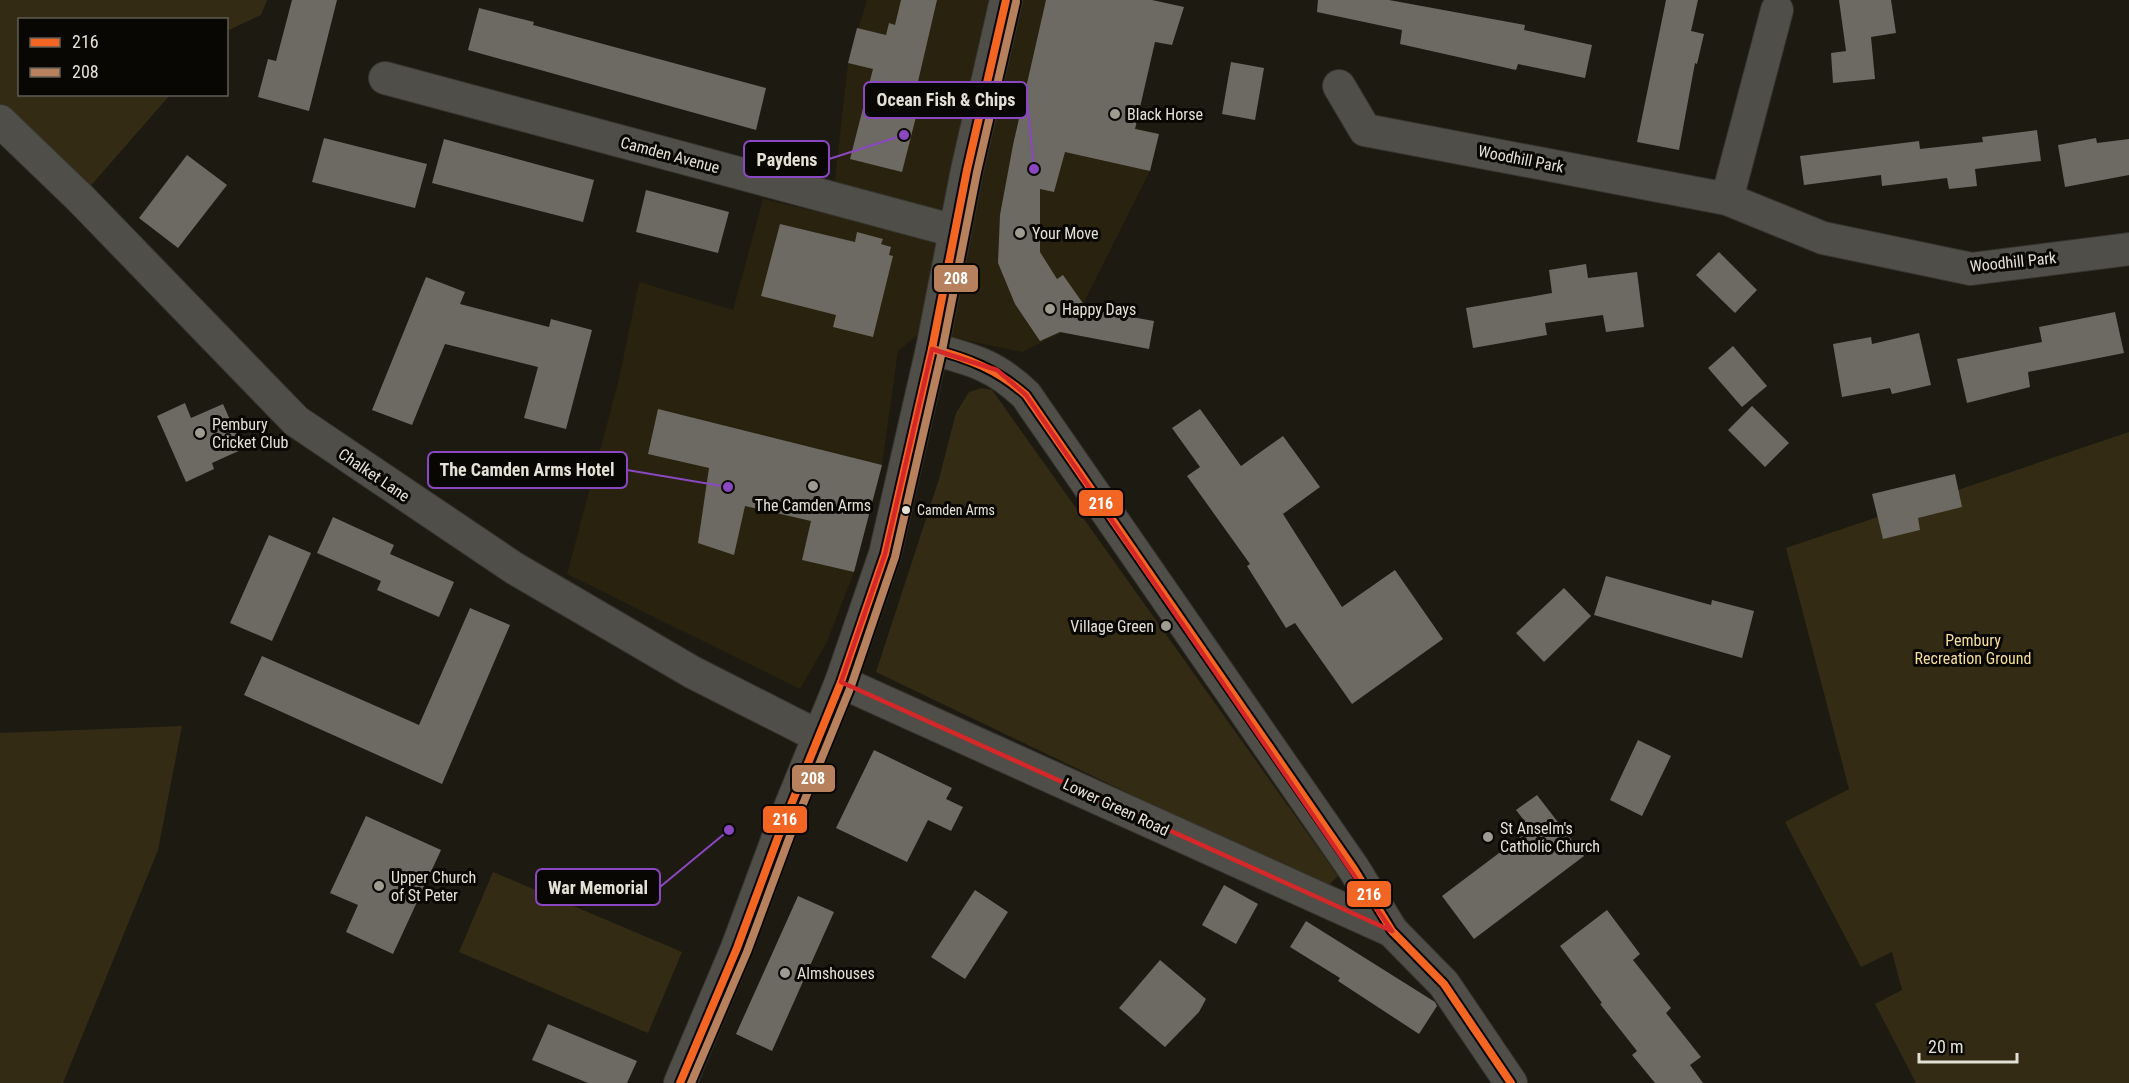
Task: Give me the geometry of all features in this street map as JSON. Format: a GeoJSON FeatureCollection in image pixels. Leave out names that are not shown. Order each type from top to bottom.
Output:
{"type":"FeatureCollection","features":[{"type":"Feature","properties":{"kind":"street"},"geometry":{"type":"LineString","coordinates":[[680,1083],[737,948],[841,682],[885,554],[932,349],[955,231],[1006,0]]}},
{"type":"Feature","properties":{"kind":"street"},"geometry":{"type":"LineString","coordinates":[[1727,199],[1777,10]]}},
{"type":"Feature","properties":{"kind":"street","name":"Camden Avenue"},"geometry":{"type":"LineString","coordinates":[[385,78],[955,231]]}},
{"type":"Feature","properties":{"kind":"street","name":"Woodhill Park"},"geometry":{"type":"LineString","coordinates":[[1339,86],[1365,130],[1727,199],[1823,238],[1971,269],[2129,249]]}},
{"type":"Feature","properties":{"kind":"street","name":"Chalket Lane"},"geometry":{"type":"LineString","coordinates":[[0,122],[80,198],[296,421],[514,568],[692,672],[818,736]]}},
{"type":"Feature","properties":{"kind":"street","name":"Lower Green Road"},"geometry":{"type":"LineString","coordinates":[[932,349],[973,359],[998,370],[1026,395],[1354,868],[1392,931],[1444,984],[1511,1083]]}},
{"type":"Feature","properties":{"kind":"street","name":"Lower Green Road"},"geometry":{"type":"LineString","coordinates":[[841,682],[1392,931]]}},
{"type":"Feature","properties":{"kind":"highlighted area"},"geometry":{"type":"Polygon","coordinates":[[[932,349],[997,370],[1026,395],[1392,931],[1165,829],[841,682],[885,554],[932,349]]]}},
{"type":"Feature","properties":{"kind":"shaded area"},"geometry":{"type":"Polygon","coordinates":[[[867,0],[1085,0],[1072,59],[1147,76],[1135,128],[1159,134],[1150,171],[1083,304],[1077,325],[1022,352],[922,331],[898,351],[882,465],[854,572],[827,642],[800,689],[567,574],[619,379],[639,282],[733,310],[763,199],[831,215],[848,63],[867,0]]]}},
{"type":"Feature","properties":{"kind":"green space"},"geometry":{"type":"Polygon","coordinates":[[[0,0],[267,0],[261,15],[228,31],[228,18],[18,18],[18,96],[169,96],[80,198],[0,121],[0,0]]]}},
{"type":"Feature","properties":{"kind":"green space","name":"Village Green"},"geometry":{"type":"Polygon","coordinates":[[[982,388],[992,390],[1338,876],[1326,888],[876,672],[939,479],[956,413],[969,392],[982,388]]]}},
{"type":"Feature","properties":{"kind":"green space","name":"Pembury Recreation Ground"},"geometry":{"type":"Polygon","coordinates":[[[2129,432],[2129,1083],[1916,1083],[1875,1004],[1902,990],[1892,952],[1861,967],[1785,822],[1849,789],[1786,548],[2129,432]]]}},
{"type":"Feature","properties":{"kind":"green space"},"geometry":{"type":"Polygon","coordinates":[[[182,726],[158,850],[63,1083],[0,1083],[0,733],[182,726]]]}},
{"type":"Feature","properties":{"kind":"green space"},"geometry":{"type":"Polygon","coordinates":[[[493,872],[682,952],[648,1033],[459,952],[493,872]]]}},
{"type":"Feature","properties":{"kind":"building"},"geometry":{"type":"Polygon","coordinates":[[[292,0],[337,0],[309,111],[258,97],[268,59],[276,61],[292,0]]]}},
{"type":"Feature","properties":{"kind":"building"},"geometry":{"type":"Polygon","coordinates":[[[901,0],[937,0],[913,103],[919,105],[902,172],[850,159],[873,69],[848,63],[857,28],[886,35],[889,23],[895,25],[901,0]]]}},
{"type":"Feature","properties":{"kind":"building"},"geometry":{"type":"Polygon","coordinates":[[[1046,0],[1152,0],[1184,7],[1172,45],[1155,42],[1135,129],[1159,134],[1150,171],[1065,152],[1054,192],[1040,189],[1040,252],[1057,279],[1063,275],[1087,309],[1154,321],[1149,349],[1060,332],[1040,341],[1015,304],[998,263],[1000,215],[1013,145],[1046,0]]]}},
{"type":"Feature","properties":{"kind":"building"},"geometry":{"type":"Polygon","coordinates":[[[1318,0],[1389,0],[1525,25],[1524,30],[1592,45],[1585,78],[1518,64],[1516,70],[1400,44],[1402,30],[1317,12],[1318,0]]]}},
{"type":"Feature","properties":{"kind":"building"},"geometry":{"type":"Polygon","coordinates":[[[1666,0],[1698,0],[1691,31],[1704,34],[1697,64],[1695,63],[1679,150],[1637,142],[1666,0]]]}},
{"type":"Feature","properties":{"kind":"building"},"geometry":{"type":"Polygon","coordinates":[[[1839,0],[1891,0],[1896,33],[1871,37],[1875,79],[1833,83],[1831,53],[1846,51],[1839,0]]]}},
{"type":"Feature","properties":{"kind":"building"},"geometry":{"type":"Polygon","coordinates":[[[479,8],[534,22],[533,25],[766,88],[756,130],[468,50],[479,8]]]}},
{"type":"Feature","properties":{"kind":"building"},"geometry":{"type":"Polygon","coordinates":[[[1231,62],[1264,68],[1255,120],[1222,114],[1231,62]]]}},
{"type":"Feature","properties":{"kind":"building"},"geometry":{"type":"Polygon","coordinates":[[[2037,130],[2041,161],[1975,169],[1977,186],[1949,189],[1947,178],[1882,186],[1881,175],[1804,185],[1800,156],[1919,141],[1920,149],[1983,142],[1982,137],[2037,130]]]}},
{"type":"Feature","properties":{"kind":"building"},"geometry":{"type":"Polygon","coordinates":[[[324,138],[427,164],[415,208],[312,182],[324,138]]]}},
{"type":"Feature","properties":{"kind":"building"},"geometry":{"type":"Polygon","coordinates":[[[2096,138],[2097,143],[2129,139],[2129,175],[2065,187],[2058,145],[2096,138]]]}},
{"type":"Feature","properties":{"kind":"building"},"geometry":{"type":"Polygon","coordinates":[[[444,139],[594,180],[583,222],[432,183],[444,139]]]}},
{"type":"Feature","properties":{"kind":"building"},"geometry":{"type":"Polygon","coordinates":[[[187,155],[227,185],[178,248],[139,218],[187,155]]]}},
{"type":"Feature","properties":{"kind":"building"},"geometry":{"type":"Polygon","coordinates":[[[646,190],[729,212],[718,253],[636,232],[646,190]]]}},
{"type":"Feature","properties":{"kind":"building"},"geometry":{"type":"Polygon","coordinates":[[[780,224],[855,242],[857,232],[883,239],[881,244],[891,247],[889,255],[893,256],[873,337],[833,327],[836,315],[761,296],[780,224]]]}},
{"type":"Feature","properties":{"kind":"building"},"geometry":{"type":"Polygon","coordinates":[[[1719,252],[1757,290],[1735,313],[1696,275],[1719,252]]]}},
{"type":"Feature","properties":{"kind":"building"},"geometry":{"type":"Polygon","coordinates":[[[1586,264],[1588,278],[1637,272],[1644,327],[1606,332],[1603,315],[1545,323],[1547,335],[1473,348],[1466,308],[1552,293],[1549,270],[1586,264]]]}},
{"type":"Feature","properties":{"kind":"building"},"geometry":{"type":"Polygon","coordinates":[[[426,277],[465,292],[460,304],[549,327],[551,319],[592,330],[566,429],[524,418],[538,367],[445,344],[412,425],[372,410],[426,277]]]}},
{"type":"Feature","properties":{"kind":"building"},"geometry":{"type":"Polygon","coordinates":[[[2115,312],[2124,353],[2028,372],[2030,387],[1967,403],[1957,359],[2042,342],[2039,327],[2115,312]]]}},
{"type":"Feature","properties":{"kind":"building"},"geometry":{"type":"Polygon","coordinates":[[[1919,333],[1931,385],[1892,394],[1890,388],[1842,397],[1833,344],[1871,337],[1872,344],[1919,333]]]}},
{"type":"Feature","properties":{"kind":"building"},"geometry":{"type":"Polygon","coordinates":[[[1733,346],[1767,386],[1742,407],[1708,368],[1733,346]]]}},
{"type":"Feature","properties":{"kind":"building","name":"Pembury Cricket Club"},"geometry":{"type":"Polygon","coordinates":[[[185,403],[191,418],[223,404],[243,449],[212,463],[214,469],[186,482],[157,416],[185,403]]]}},
{"type":"Feature","properties":{"kind":"building"},"geometry":{"type":"Polygon","coordinates":[[[1752,406],[1789,443],[1765,467],[1728,430],[1752,406]]]}},
{"type":"Feature","properties":{"kind":"building"},"geometry":{"type":"Polygon","coordinates":[[[658,409],[882,465],[854,572],[802,560],[811,521],[745,506],[734,555],[698,543],[709,468],[648,454],[658,409]]]}},
{"type":"Feature","properties":{"kind":"building"},"geometry":{"type":"Polygon","coordinates":[[[1200,409],[1241,466],[1283,436],[1320,487],[1283,514],[1342,607],[1395,570],[1443,639],[1352,704],[1295,623],[1286,628],[1247,566],[1250,564],[1187,476],[1200,467],[1172,428],[1200,409]]]}},
{"type":"Feature","properties":{"kind":"building"},"geometry":{"type":"Polygon","coordinates":[[[1955,474],[1962,507],[1918,518],[1920,530],[1883,539],[1872,494],[1955,474]]]}},
{"type":"Feature","properties":{"kind":"building"},"geometry":{"type":"Polygon","coordinates":[[[333,517],[394,545],[390,554],[454,582],[439,617],[377,590],[381,581],[317,553],[333,517]]]}},
{"type":"Feature","properties":{"kind":"building"},"geometry":{"type":"Polygon","coordinates":[[[269,535],[311,553],[272,641],[230,623],[269,535]]]}},
{"type":"Feature","properties":{"kind":"building"},"geometry":{"type":"Polygon","coordinates":[[[1606,576],[1711,605],[1712,600],[1754,611],[1742,658],[1594,615],[1606,576]]]}},
{"type":"Feature","properties":{"kind":"building"},"geometry":{"type":"Polygon","coordinates":[[[1564,588],[1591,616],[1544,662],[1516,633],[1564,588]]]}},
{"type":"Feature","properties":{"kind":"building"},"geometry":{"type":"Polygon","coordinates":[[[470,608],[510,625],[442,784],[244,695],[262,656],[419,725],[470,608]]]}},
{"type":"Feature","properties":{"kind":"building"},"geometry":{"type":"Polygon","coordinates":[[[1638,740],[1671,756],[1642,816],[1610,800],[1638,740]]]}},
{"type":"Feature","properties":{"kind":"building"},"geometry":{"type":"Polygon","coordinates":[[[874,750],[952,788],[946,799],[963,807],[951,831],[928,820],[907,862],[836,828],[874,750]]]}},
{"type":"Feature","properties":{"kind":"building"},"geometry":{"type":"Polygon","coordinates":[[[1537,795],[1584,856],[1474,939],[1442,896],[1531,829],[1516,810],[1537,795]]]}},
{"type":"Feature","properties":{"kind":"building","name":"Upper Church of St Peter"},"geometry":{"type":"Polygon","coordinates":[[[366,816],[441,850],[393,954],[346,932],[358,905],[330,893],[366,816]]]}},
{"type":"Feature","properties":{"kind":"building"},"geometry":{"type":"Polygon","coordinates":[[[1224,885],[1258,904],[1236,944],[1202,925],[1224,885]]]}},
{"type":"Feature","properties":{"kind":"building"},"geometry":{"type":"Polygon","coordinates":[[[975,890],[1008,912],[965,979],[931,957],[975,890]]]}},
{"type":"Feature","properties":{"kind":"building","name":"Almshouses"},"geometry":{"type":"Polygon","coordinates":[[[798,896],[834,912],[772,1051],[736,1034],[798,896]]]}},
{"type":"Feature","properties":{"kind":"building"},"geometry":{"type":"Polygon","coordinates":[[[1607,910],[1640,954],[1633,960],[1671,1008],[1666,1013],[1701,1057],[1690,1065],[1703,1083],[1655,1083],[1632,1055],[1637,1051],[1600,1004],[1602,1003],[1560,946],[1607,910]]]}},
{"type":"Feature","properties":{"kind":"building"},"geometry":{"type":"Polygon","coordinates":[[[1306,921],[1435,1002],[1437,1006],[1419,1034],[1338,981],[1340,978],[1290,947],[1306,921]]]}},
{"type":"Feature","properties":{"kind":"building"},"geometry":{"type":"Polygon","coordinates":[[[1160,960],[1206,999],[1199,1012],[1165,1047],[1119,1008],[1160,960]]]}},
{"type":"Feature","properties":{"kind":"building"},"geometry":{"type":"Polygon","coordinates":[[[548,1024],[637,1061],[627,1083],[588,1083],[532,1060],[548,1024]]]}},
{"type":"Feature","properties":{"kind":"transit line","name":"216"},"geometry":{"type":"LineString","coordinates":[[680,1083],[737,948],[780,832],[841,682],[885,554],[932,349],[967,170],[1006,0]]}},
{"type":"Feature","properties":{"kind":"transit line","name":"208"},"geometry":{"type":"LineString","coordinates":[[691,1083],[747,952],[790,836],[851,686],[895,557],[942,351],[977,172],[1016,2]]}},
{"type":"Feature","properties":{"kind":"transit line","name":"216"},"geometry":{"type":"LineString","coordinates":[[932,349],[982,366],[1005,379],[1026,395],[1354,869],[1392,931],[1444,984],[1511,1083]]}},
{"type":"Feature","properties":{"kind":"place","name":"Black Horse"},"geometry":{"type":"Point","coordinates":[1115,114]}},
{"type":"Feature","properties":{"kind":"place","name":"Paydens"},"geometry":{"type":"Point","coordinates":[904,135]}},
{"type":"Feature","properties":{"kind":"place","name":"Ocean Fish & Chips"},"geometry":{"type":"Point","coordinates":[1034,169]}},
{"type":"Feature","properties":{"kind":"place","name":"Your Move"},"geometry":{"type":"Point","coordinates":[1020,233]}},
{"type":"Feature","properties":{"kind":"place","name":"Happy Days"},"geometry":{"type":"Point","coordinates":[1050,309]}},
{"type":"Feature","properties":{"kind":"place","name":"Pembury Cricket Club"},"geometry":{"type":"Point","coordinates":[200,433]}},
{"type":"Feature","properties":{"kind":"place","name":"The Camden Arms"},"geometry":{"type":"Point","coordinates":[813,486]}},
{"type":"Feature","properties":{"kind":"place","name":"The Camden Arms Hotel"},"geometry":{"type":"Point","coordinates":[728,487]}},
{"type":"Feature","properties":{"kind":"place","name":"Camden Arms"},"geometry":{"type":"Point","coordinates":[906,510]}},
{"type":"Feature","properties":{"kind":"place","name":"Village Green"},"geometry":{"type":"Point","coordinates":[1166,626]}},
{"type":"Feature","properties":{"kind":"place","name":"War Memorial"},"geometry":{"type":"Point","coordinates":[729,830]}},
{"type":"Feature","properties":{"kind":"place","name":"St Anselm's Catholic Church"},"geometry":{"type":"Point","coordinates":[1488,837]}},
{"type":"Feature","properties":{"kind":"place","name":"Upper Church of St Peter"},"geometry":{"type":"Point","coordinates":[379,886]}},
{"type":"Feature","properties":{"kind":"place","name":"Almshouses"},"geometry":{"type":"Point","coordinates":[785,973]}}]}
